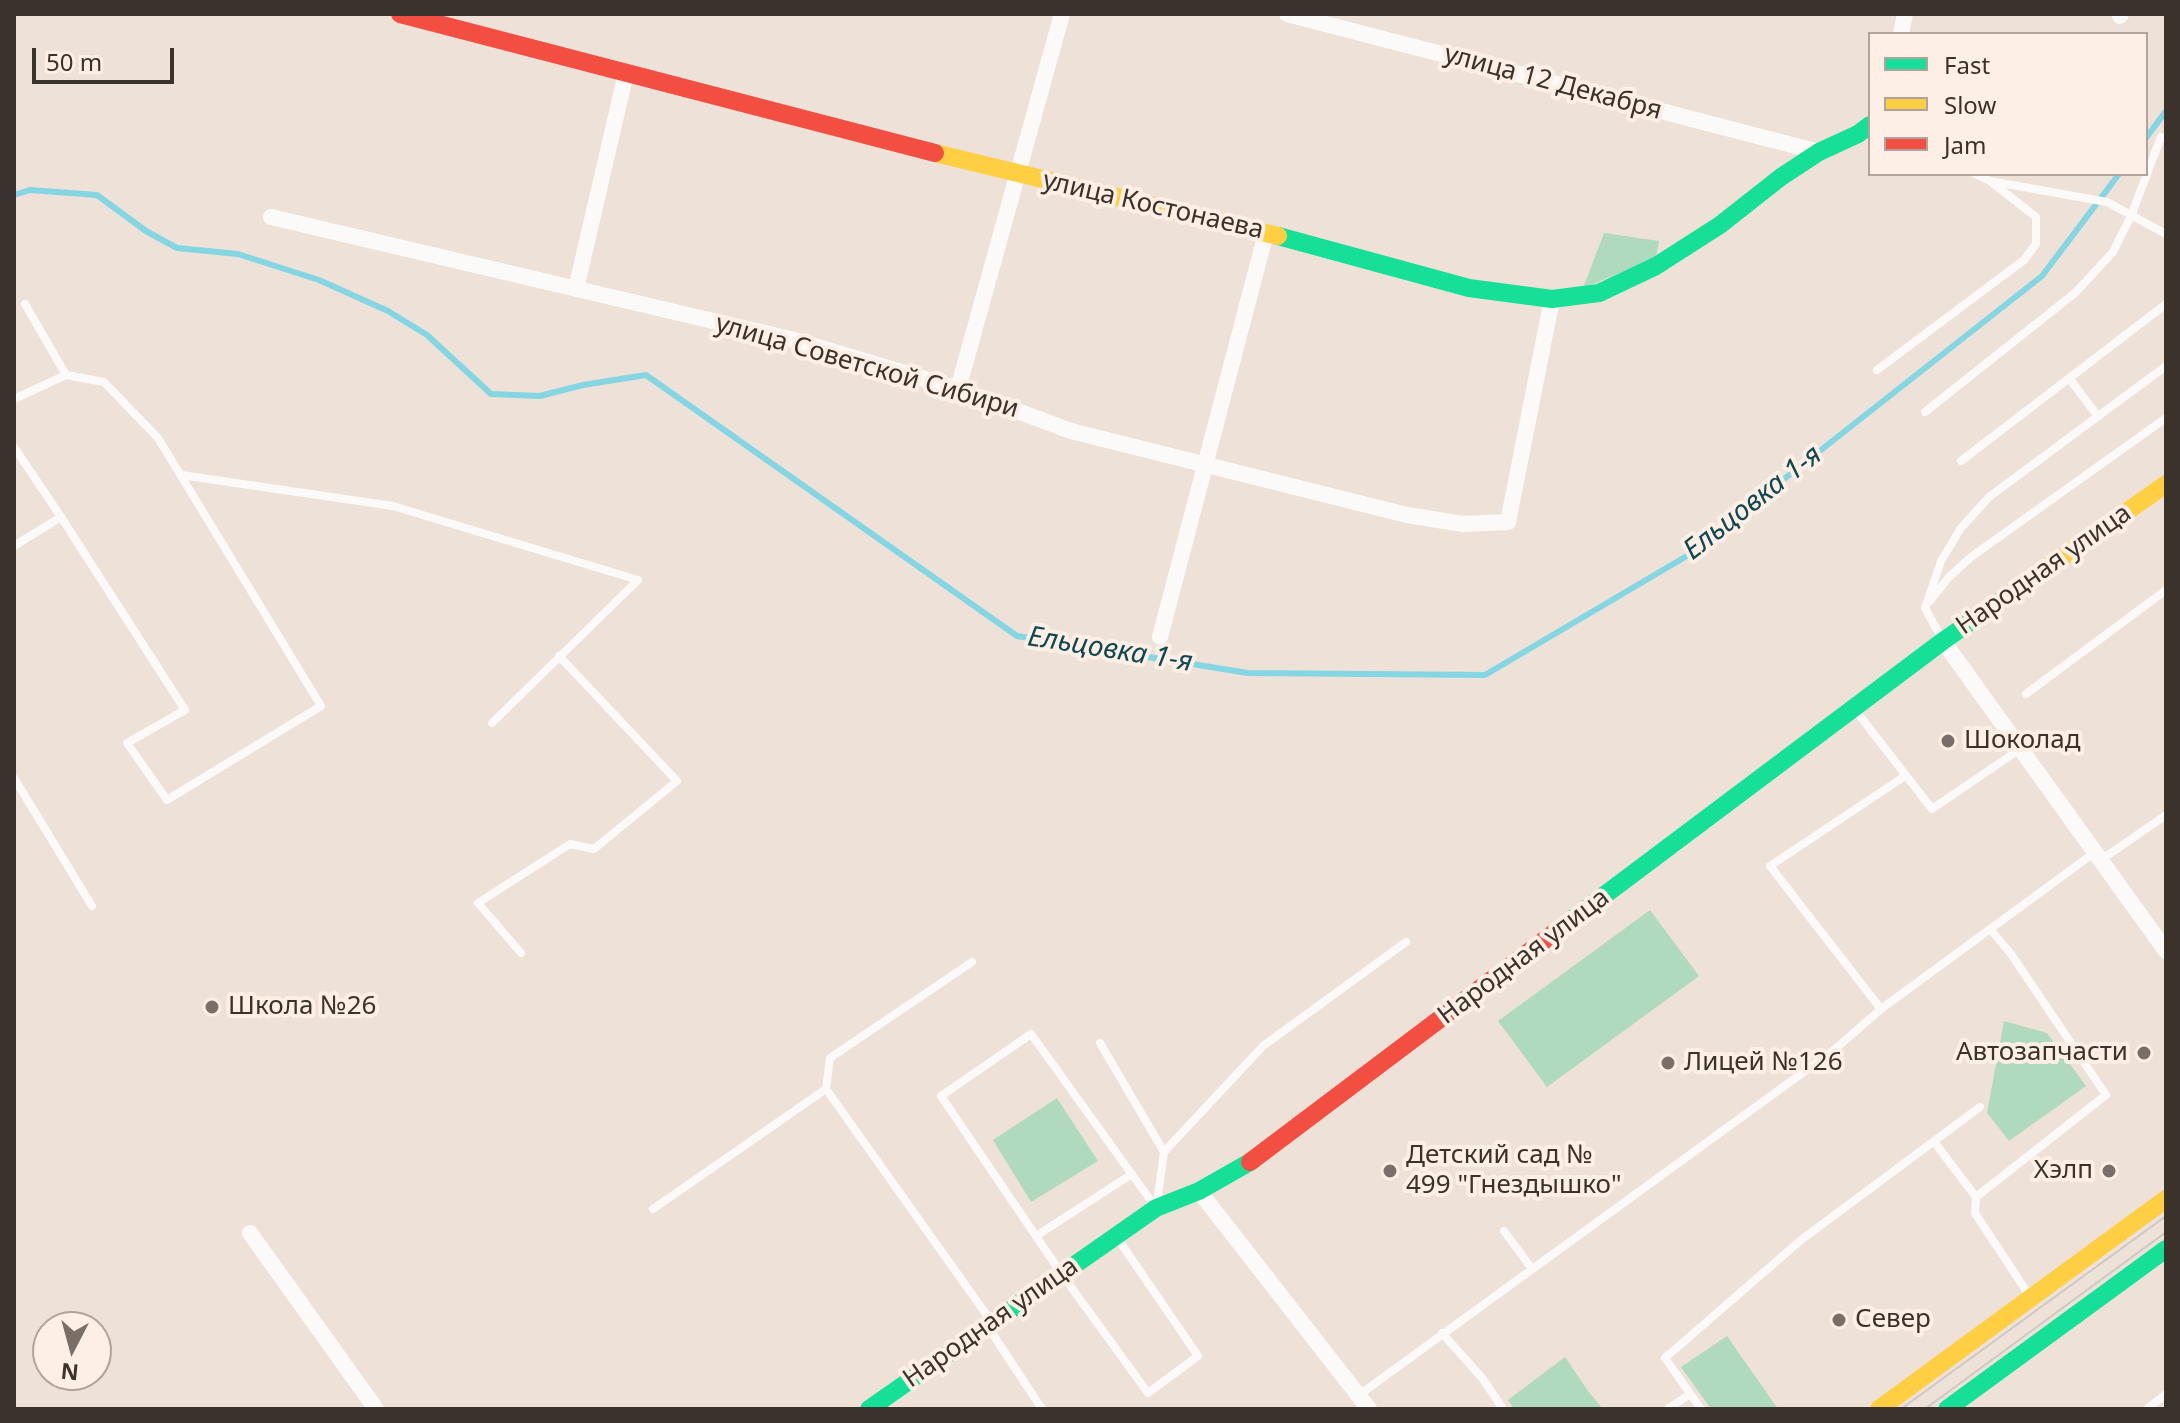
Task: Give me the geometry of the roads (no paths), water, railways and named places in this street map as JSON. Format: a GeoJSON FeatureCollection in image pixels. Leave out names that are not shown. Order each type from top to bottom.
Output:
{"type":"FeatureCollection","features":[{"type":"Feature","properties":{"kind":"main road","name":"улица Костонаева"},"geometry":{"type":"LineString","coordinates":[[400,14],[1018,174],[1266,233],[1469,288],[1552,299],[1599,293],[1656,266],[1720,225],[1819,152],[1868,126]]}},
{"type":"Feature","properties":{"kind":"main road","name":"Народная улица"},"geometry":{"type":"LineString","coordinates":[[869,1409],[1156,1208],[1238,1171],[1943,641],[2166,484]]}},
{"type":"Feature","properties":{"kind":"main road"},"geometry":{"type":"LineString","coordinates":[[1879,1409],[2035,1304],[2166,1199]]}},
{"type":"Feature","properties":{"kind":"main road"},"geometry":{"type":"LineString","coordinates":[[1947,1409],[2050,1326],[2166,1249]]}},
{"type":"Feature","properties":{"kind":"street"},"geometry":{"type":"LineString","coordinates":[[958,389],[1062,14]]}},
{"type":"Feature","properties":{"kind":"street","name":"улица 12 Декабря"},"geometry":{"type":"LineString","coordinates":[[1287,14],[1819,152]]}},
{"type":"Feature","properties":{"kind":"street"},"geometry":{"type":"LineString","coordinates":[[576,289],[626,73]]}},
{"type":"Feature","properties":{"kind":"street","name":"улица Советской Сибири"},"geometry":{"type":"LineString","coordinates":[[271,217],[794,340],[958,389],[1071,431],[1407,515],[1463,524],[1508,522],[1552,299]]}},
{"type":"Feature","properties":{"kind":"street"},"geometry":{"type":"LineString","coordinates":[[1160,637],[1266,233]]}},
{"type":"Feature","properties":{"kind":"street"},"geometry":{"type":"LineString","coordinates":[[1943,641],[2166,951]]}},
{"type":"Feature","properties":{"kind":"street"},"geometry":{"type":"LineString","coordinates":[[1199,1191],[1369,1409]]}},
{"type":"Feature","properties":{"kind":"street"},"geometry":{"type":"LineString","coordinates":[[250,1233],[376,1409]]}},
{"type":"Feature","properties":{"kind":"lane"},"geometry":{"type":"LineString","coordinates":[[2148,171],[2161,137],[2166,139]]}},
{"type":"Feature","properties":{"kind":"lane"},"geometry":{"type":"LineString","coordinates":[[1877,370],[2024,260],[2036,244],[2036,217],[1979,176]]}},
{"type":"Feature","properties":{"kind":"lane"},"geometry":{"type":"LineString","coordinates":[[1925,412],[2075,293],[2113,252],[2146,176]]}},
{"type":"Feature","properties":{"kind":"lane"},"geometry":{"type":"LineString","coordinates":[[1990,181],[2107,202],[2166,234]]}},
{"type":"Feature","properties":{"kind":"lane"},"geometry":{"type":"LineString","coordinates":[[25,304],[66,375]]}},
{"type":"Feature","properties":{"kind":"lane"},"geometry":{"type":"LineString","coordinates":[[1961,461],[2166,304]]}},
{"type":"Feature","properties":{"kind":"lane"},"geometry":{"type":"LineString","coordinates":[[1943,641],[1925,608],[1941,561],[1961,528],[1989,497],[2166,366]]}},
{"type":"Feature","properties":{"kind":"lane"},"geometry":{"type":"LineString","coordinates":[[14,399],[66,375],[104,382],[158,438],[321,706],[167,800],[127,743],[185,710],[14,447]]}},
{"type":"Feature","properties":{"kind":"lane"},"geometry":{"type":"LineString","coordinates":[[2069,378],[2097,415]]}},
{"type":"Feature","properties":{"kind":"lane"},"geometry":{"type":"LineString","coordinates":[[1925,608],[1949,577],[1971,557],[2166,418]]}},
{"type":"Feature","properties":{"kind":"lane"},"geometry":{"type":"LineString","coordinates":[[181,475],[393,506],[638,580],[492,723]]}},
{"type":"Feature","properties":{"kind":"lane"},"geometry":{"type":"LineString","coordinates":[[14,546],[61,517]]}},
{"type":"Feature","properties":{"kind":"lane"},"geometry":{"type":"LineString","coordinates":[[2026,694],[2166,590]]}},
{"type":"Feature","properties":{"kind":"lane"},"geometry":{"type":"LineString","coordinates":[[521,953],[478,903],[570,844],[594,849],[677,781],[559,656]]}},
{"type":"Feature","properties":{"kind":"lane"},"geometry":{"type":"LineString","coordinates":[[1854,708],[1932,809],[2020,749]]}},
{"type":"Feature","properties":{"kind":"lane"},"geometry":{"type":"LineString","coordinates":[[1881,1009],[1770,866],[1905,776]]}},
{"type":"Feature","properties":{"kind":"lane"},"geometry":{"type":"LineString","coordinates":[[14,778],[92,906]]}},
{"type":"Feature","properties":{"kind":"lane"},"geometry":{"type":"LineString","coordinates":[[1359,1395],[1834,1050],[1881,1009],[1990,929],[2166,815]]}},
{"type":"Feature","properties":{"kind":"lane"},"geometry":{"type":"LineString","coordinates":[[1976,1197],[2106,1095],[2011,954],[1990,929]]}},
{"type":"Feature","properties":{"kind":"lane"},"geometry":{"type":"LineString","coordinates":[[1156,1208],[1164,1152],[1263,1046],[1406,942]]}},
{"type":"Feature","properties":{"kind":"lane"},"geometry":{"type":"LineString","coordinates":[[972,962],[830,1058],[826,1089],[990,1323],[1042,1409]]}},
{"type":"Feature","properties":{"kind":"lane"},"geometry":{"type":"LineString","coordinates":[[1115,1235],[1198,1356],[1148,1393],[1061,1273],[941,1096],[1031,1034],[1156,1208]]}},
{"type":"Feature","properties":{"kind":"lane"},"geometry":{"type":"LineString","coordinates":[[1100,1043],[1164,1152]]}},
{"type":"Feature","properties":{"kind":"lane"},"geometry":{"type":"LineString","coordinates":[[653,1209],[826,1089]]}},
{"type":"Feature","properties":{"kind":"lane"},"geometry":{"type":"LineString","coordinates":[[1701,1409],[1665,1358],[1801,1240],[1980,1107]]}},
{"type":"Feature","properties":{"kind":"lane"},"geometry":{"type":"LineString","coordinates":[[1935,1143],[1976,1197],[1975,1213],[2035,1304]]}},
{"type":"Feature","properties":{"kind":"lane"},"geometry":{"type":"LineString","coordinates":[[1036,1236],[1132,1174]]}},
{"type":"Feature","properties":{"kind":"lane"},"geometry":{"type":"LineString","coordinates":[[1504,1231],[1532,1269]]}},
{"type":"Feature","properties":{"kind":"lane"},"geometry":{"type":"LineString","coordinates":[[1442,1333],[1483,1379],[1503,1409]]}},
{"type":"Feature","properties":{"kind":"lane"},"geometry":{"type":"LineString","coordinates":[[1668,1409],[1690,1394]]}},
{"type":"Feature","properties":{"kind":"lane"},"geometry":{"type":"LineString","coordinates":[[2147,1409],[2166,1394]]}},
{"type":"Feature","properties":{"kind":"waterway","name":"Ельцовка 1-я"},"geometry":{"type":"LineString","coordinates":[[2148,135],[2166,111]]}},
{"type":"Feature","properties":{"kind":"waterway","name":"Ельцовка 1-я"},"geometry":{"type":"LineString","coordinates":[[14,195],[30,190],[97,195],[146,231],[177,248],[238,254],[319,280],[388,311],[427,335],[491,394],[540,396],[583,385],[646,375],[1017,636],[1248,673],[1485,675],[1685,557],[2042,276],[2117,176]]}},
{"type":"Feature","properties":{"kind":"tram line"},"geometry":{"type":"LineString","coordinates":[[1901,1409],[2166,1216]]}},
{"type":"Feature","properties":{"kind":"tram line"},"geometry":{"type":"LineString","coordinates":[[1925,1409],[2166,1232]]}},
{"type":"Feature","properties":{"kind":"place","name":"Шоколад"},"geometry":{"type":"Point","coordinates":[1948,741]}},
{"type":"Feature","properties":{"kind":"place","name":"Школа №26"},"geometry":{"type":"Point","coordinates":[212,1007]}},
{"type":"Feature","properties":{"kind":"place","name":"Автозапчасти"},"geometry":{"type":"Point","coordinates":[2144,1053]}},
{"type":"Feature","properties":{"kind":"place","name":"Лицей №126"},"geometry":{"type":"Point","coordinates":[1668,1063]}},
{"type":"Feature","properties":{"kind":"place","name":"Детский сад № 499 \"Гнездышко\""},"geometry":{"type":"Point","coordinates":[1390,1171]}},
{"type":"Feature","properties":{"kind":"place","name":"Хэлп"},"geometry":{"type":"Point","coordinates":[2109,1171]}},
{"type":"Feature","properties":{"kind":"place","name":"Север"},"geometry":{"type":"Point","coordinates":[1839,1320]}}]}
